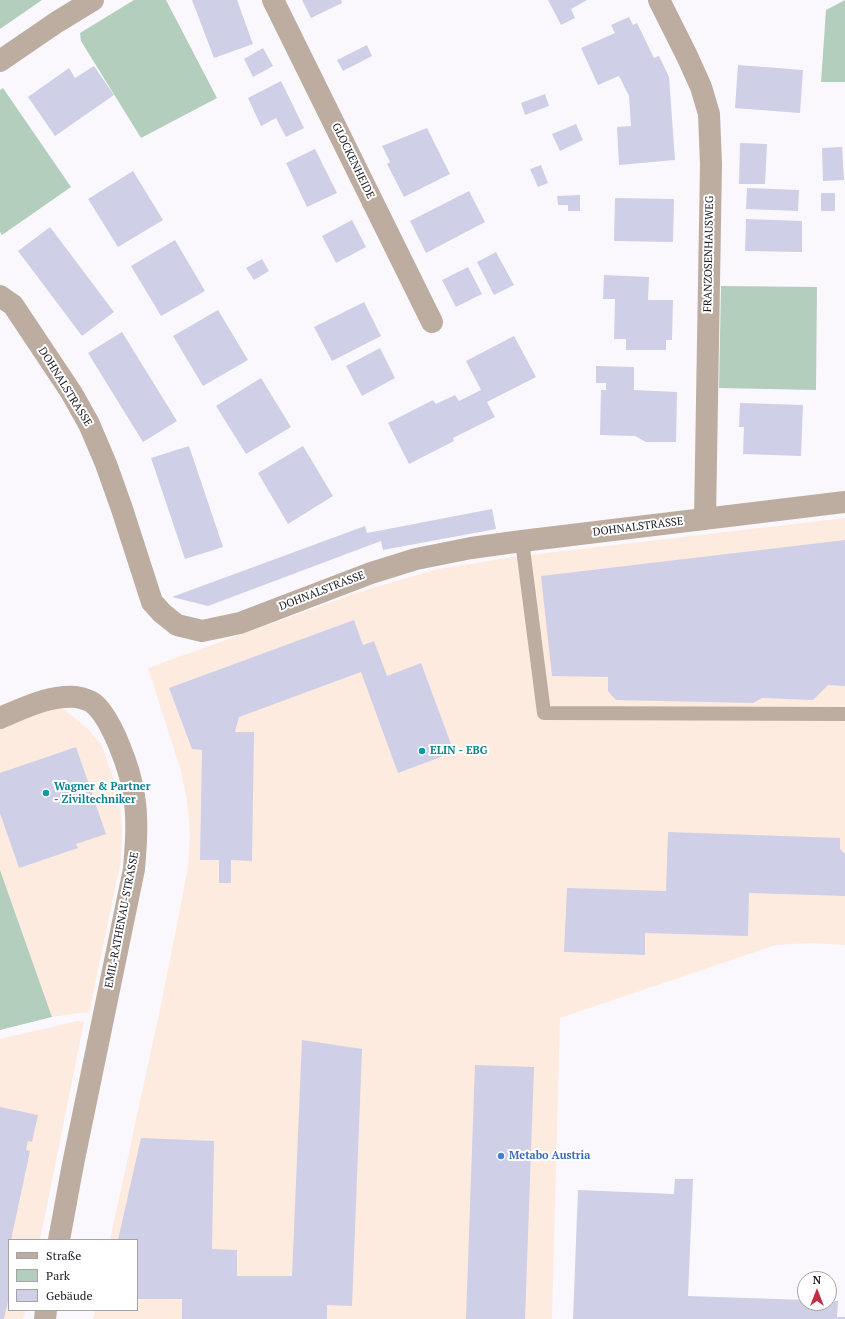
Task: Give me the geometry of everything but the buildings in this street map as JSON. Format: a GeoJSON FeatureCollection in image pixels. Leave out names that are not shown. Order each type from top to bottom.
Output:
{"type":"FeatureCollection","features":[{"type":"Feature","properties":{"kind":"street"},"geometry":{"type":"LineString","coordinates":[[0,62],[57,22],[92,0]]}},
{"type":"Feature","properties":{"kind":"street","name":"GLOCKENHEIDE"},"geometry":{"type":"LineString","coordinates":[[273,0],[432,322]]}},
{"type":"Feature","properties":{"kind":"street","name":"FRANZOSENHAUSWEG"},"geometry":{"type":"LineString","coordinates":[[659,0],[687,56],[709,114],[711,164],[705,519]]}},
{"type":"Feature","properties":{"kind":"street","name":"DOHNALSTRASSE"},"geometry":{"type":"LineString","coordinates":[[0,296],[13,305],[70,392],[89,424],[120,502],[152,602],[162,614],[177,625],[202,631],[240,622],[372,573],[416,559],[471,548],[522,540],[845,502]]}},
{"type":"Feature","properties":{"kind":"street","name":"EMIL-RATHENAU-STRASSE"},"geometry":{"type":"LineString","coordinates":[[0,718],[41,702],[58,698],[77,697],[91,702],[100,710],[113,730],[130,776],[134,796],[136,844],[134,869],[74,1157],[59,1239]]}},
{"type":"Feature","properties":{"kind":"lane"},"geometry":{"type":"LineString","coordinates":[[522,540],[544,713],[845,714]]}},
{"type":"Feature","properties":{"kind":"shaded area"},"geometry":{"type":"Polygon","coordinates":[[[845,518],[845,945],[810,943],[776,945],[560,1018],[552,1319],[93,1319],[95,1311],[138,1311],[138,1239],[110,1239],[162,1000],[188,868],[190,834],[187,799],[181,771],[148,668],[362,591],[438,569],[512,557],[845,518]]]}},
{"type":"Feature","properties":{"kind":"shaded area"},"geometry":{"type":"Polygon","coordinates":[[[55,708],[64,709],[89,730],[102,746],[116,786],[120,803],[122,831],[121,860],[89,1013],[52,1017],[0,870],[0,726],[55,708]]]}},
{"type":"Feature","properties":{"kind":"shaded area"},"geometry":{"type":"Polygon","coordinates":[[[77,1021],[84,1022],[40,1239],[8,1239],[8,1311],[26,1311],[23,1319],[0,1319],[0,1039],[77,1021]]]}},
{"type":"Feature","properties":{"kind":"green space"},"geometry":{"type":"Polygon","coordinates":[[[0,0],[42,0],[0,29],[0,0]]]}},
{"type":"Feature","properties":{"kind":"green space"},"geometry":{"type":"Polygon","coordinates":[[[134,0],[166,0],[217,98],[141,138],[81,41],[80,33],[134,0]]]}},
{"type":"Feature","properties":{"kind":"green space"},"geometry":{"type":"Polygon","coordinates":[[[845,0],[845,82],[821,82],[826,10],[845,0]]]}},
{"type":"Feature","properties":{"kind":"green space"},"geometry":{"type":"Polygon","coordinates":[[[3,88],[71,187],[2,235],[0,232],[0,90],[3,88]]]}},
{"type":"Feature","properties":{"kind":"green space"},"geometry":{"type":"Polygon","coordinates":[[[721,286],[817,287],[816,390],[719,388],[721,286]]]}},
{"type":"Feature","properties":{"kind":"green space"},"geometry":{"type":"Polygon","coordinates":[[[0,870],[52,1017],[0,1030],[0,870]]]}},
{"type":"Feature","properties":{"kind":"place","name":"ELIN - EBG"},"geometry":{"type":"Point","coordinates":[422,751]}},
{"type":"Feature","properties":{"kind":"place","name":"Wagner & Partner - Ziviltechniker"},"geometry":{"type":"Point","coordinates":[46,793]}},
{"type":"Feature","properties":{"kind":"place","name":"Metabo Austria"},"geometry":{"type":"Point","coordinates":[501,1156]}}]}
